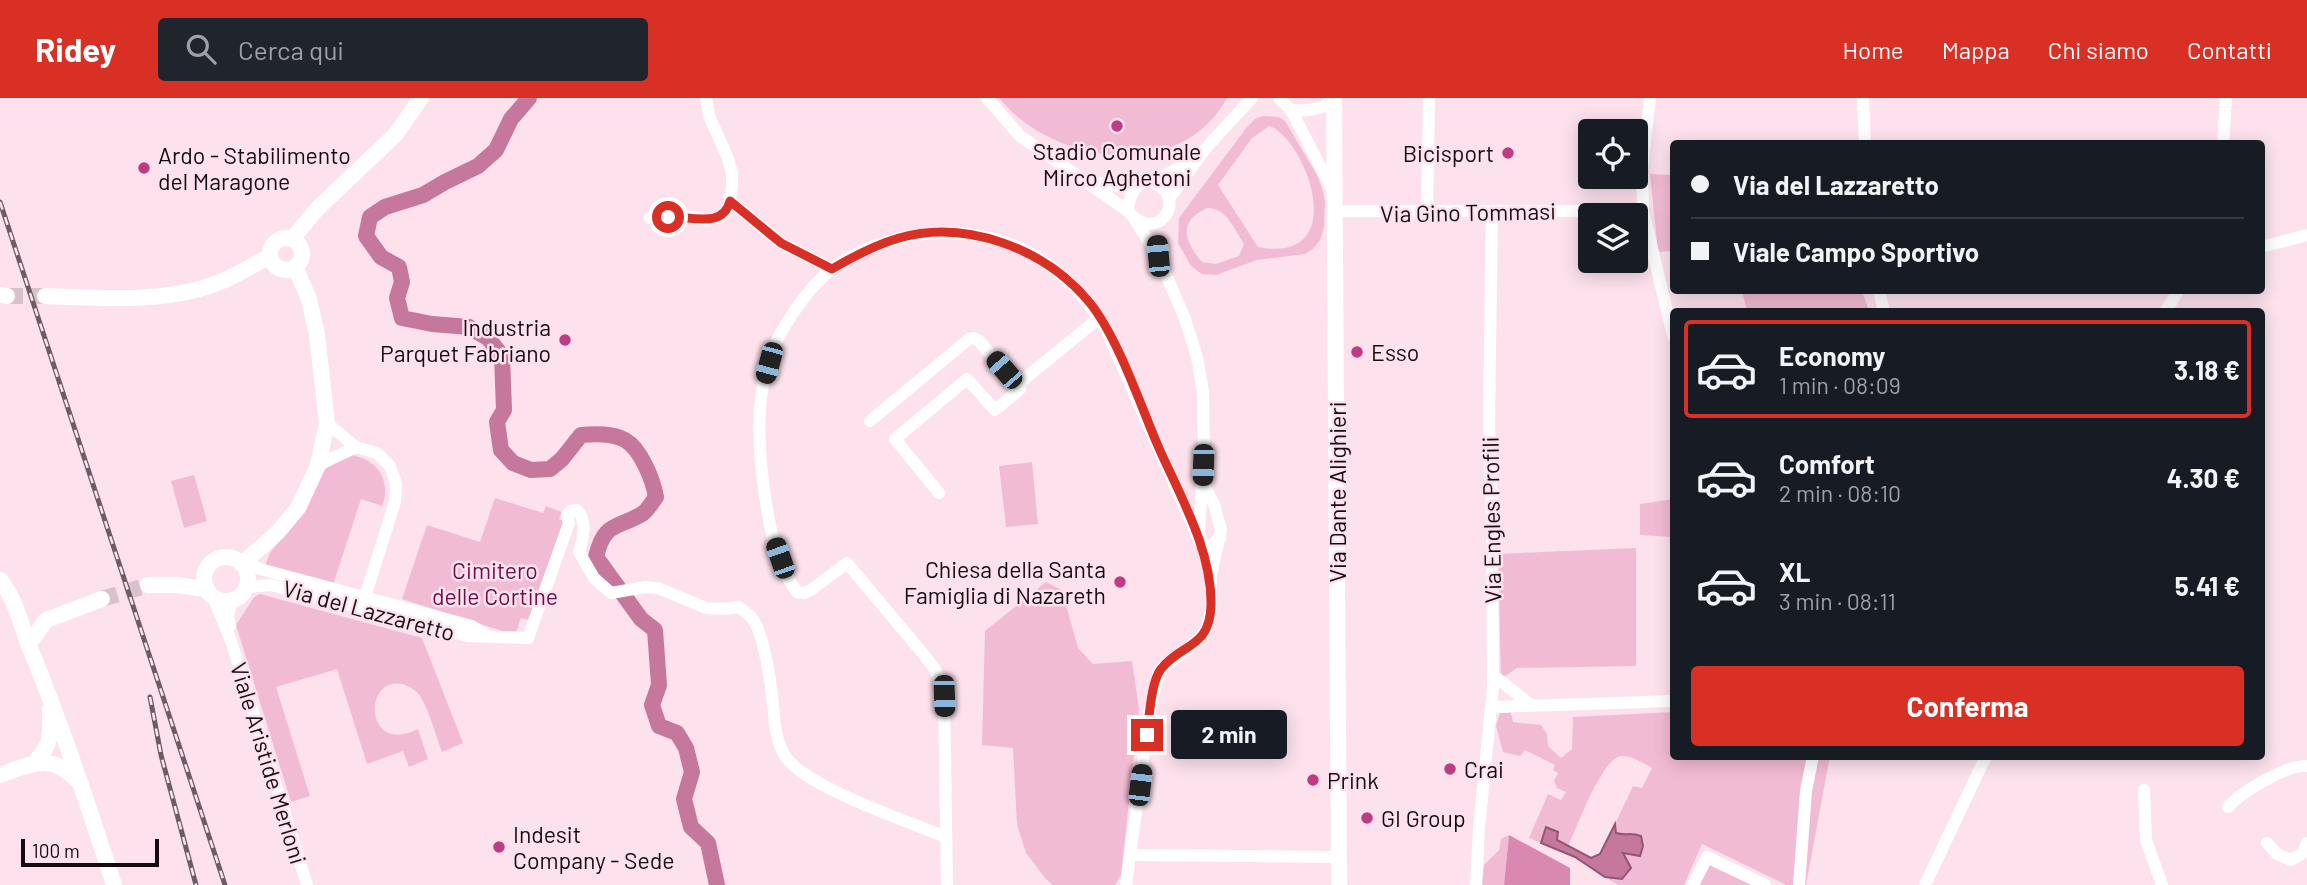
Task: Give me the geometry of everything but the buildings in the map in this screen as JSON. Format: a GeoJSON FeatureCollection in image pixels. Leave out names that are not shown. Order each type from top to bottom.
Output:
{"type":"FeatureCollection","features":[{"type":"Feature","properties":{"kind":"main road"},"geometry":{"type":"LineString","coordinates":[[292,239],[317,209],[396,134],[421,98]]}},
{"type":"Feature","properties":{"kind":"main road","name":"Via Dante Alighieri"},"geometry":{"type":"LineString","coordinates":[[1333,99],[1336,203],[1339,885]]}},
{"type":"Feature","properties":{"kind":"main road"},"geometry":{"type":"LineString","coordinates":[[45,296],[103,298],[181,294],[214,285],[270,256],[275,243],[283,238],[292,239],[300,245],[302,254],[295,267],[285,270],[272,261],[270,256]]}},
{"type":"Feature","properties":{"kind":"main road"},"geometry":{"type":"LineString","coordinates":[[243,563],[289,521],[298,508],[318,464],[327,423],[317,335],[309,299],[295,267]]}},
{"type":"Feature","properties":{"kind":"main road"},"geometry":{"type":"LineString","coordinates":[[148,585],[176,584],[209,593],[219,600],[233,599],[246,587],[247,575],[243,563],[231,558],[214,560],[204,577],[209,593]]}},
{"type":"Feature","properties":{"kind":"main road"},"geometry":{"type":"LineString","coordinates":[[0,580],[6,587],[50,696],[114,885]]}},
{"type":"Feature","properties":{"kind":"main road"},"geometry":{"type":"LineString","coordinates":[[28,645],[46,620],[102,599]]}},
{"type":"Feature","properties":{"kind":"main road"},"geometry":{"type":"LineString","coordinates":[[33,764],[50,742],[50,696]]}},
{"type":"Feature","properties":{"kind":"main road"},"geometry":{"type":"LineString","coordinates":[[0,775],[33,764],[50,762],[59,764],[81,784]]}},
{"type":"Feature","properties":{"kind":"street"},"geometry":{"type":"LineString","coordinates":[[650,218],[686,216],[707,220],[720,217],[728,209],[732,173],[709,116],[706,98]]}},
{"type":"Feature","properties":{"kind":"street"},"geometry":{"type":"LineString","coordinates":[[987,98],[1020,136],[1145,224],[1155,224],[1168,212],[1169,199],[1205,149],[1252,98]]}},
{"type":"Feature","properties":{"kind":"street"},"geometry":{"type":"LineString","coordinates":[[1234,117],[1241,98]]}},
{"type":"Feature","properties":{"kind":"street"},"geometry":{"type":"LineString","coordinates":[[1279,98],[1291,110],[1336,203]]}},
{"type":"Feature","properties":{"kind":"street"},"geometry":{"type":"LineString","coordinates":[[1427,212],[1429,98]]}},
{"type":"Feature","properties":{"kind":"street"},"geometry":{"type":"LineString","coordinates":[[1643,203],[1642,170],[1650,98]]}},
{"type":"Feature","properties":{"kind":"street"},"geometry":{"type":"LineString","coordinates":[[1863,98],[1865,140]]}},
{"type":"Feature","properties":{"kind":"street"},"geometry":{"type":"LineString","coordinates":[[2223,140],[2226,98]]}},
{"type":"Feature","properties":{"kind":"street"},"geometry":{"type":"LineString","coordinates":[[1291,110],[1319,109],[1333,99]]}},
{"type":"Feature","properties":{"kind":"street"},"geometry":{"type":"LineString","coordinates":[[1154,184],[1205,149]]}},
{"type":"Feature","properties":{"kind":"street"},"geometry":{"type":"LineString","coordinates":[[1086,181],[1133,189],[1143,184],[1154,184],[1163,188],[1169,199]]}},
{"type":"Feature","properties":{"kind":"street"},"geometry":{"type":"LineString","coordinates":[[1133,189],[1128,201],[1131,215],[1158,256],[1185,318],[1198,357],[1203,391],[1200,542]]}},
{"type":"Feature","properties":{"kind":"street"},"geometry":{"type":"LineString","coordinates":[[730,201],[781,243],[832,269]]}},
{"type":"Feature","properties":{"kind":"street","name":"Via Gino Tommasi"},"geometry":{"type":"LineString","coordinates":[[1336,203],[1427,212],[1578,211]]}},
{"type":"Feature","properties":{"kind":"street","name":"Via Engles Profili"},"geometry":{"type":"LineString","coordinates":[[1476,885],[1493,675],[1489,421],[1492,211]]}},
{"type":"Feature","properties":{"kind":"street"},"geometry":{"type":"LineString","coordinates":[[1155,224],[1158,256]]}},
{"type":"Feature","properties":{"kind":"street"},"geometry":{"type":"LineString","coordinates":[[1648,232],[1670,324]]}},
{"type":"Feature","properties":{"kind":"street"},"geometry":{"type":"LineString","coordinates":[[947,885],[944,696],[936,671],[847,563],[811,590],[805,593],[797,592],[786,577],[773,539],[760,461],[760,394],[778,338],[795,311],[819,280],[865,249],[901,237],[935,233],[967,234],[996,240],[1044,262],[1090,303],[1125,368],[1200,542],[1210,576],[1211,610],[1206,631],[1194,645],[1159,671],[1150,709],[1126,885]]}},
{"type":"Feature","properties":{"kind":"street"},"geometry":{"type":"LineString","coordinates":[[2265,246],[2307,234]]}},
{"type":"Feature","properties":{"kind":"street"},"geometry":{"type":"LineString","coordinates":[[1017,385],[1099,318]]}},
{"type":"Feature","properties":{"kind":"street"},"geometry":{"type":"LineString","coordinates":[[870,421],[969,339],[974,338],[1020,389],[995,410],[967,379],[895,439],[939,493]]}},
{"type":"Feature","properties":{"kind":"street","name":"Via del Lazzaretto"},"geometry":{"type":"LineString","coordinates":[[327,423],[356,447],[377,453],[390,466],[396,484],[395,502],[365,597]]}},
{"type":"Feature","properties":{"kind":"street"},"geometry":{"type":"LineString","coordinates":[[318,464],[356,447]]}},
{"type":"Feature","properties":{"kind":"street"},"geometry":{"type":"LineString","coordinates":[[1203,482],[1214,504],[1221,530],[1210,576]]}},
{"type":"Feature","properties":{"kind":"street"},"geometry":{"type":"LineString","coordinates":[[1177,490],[1219,524]]}},
{"type":"Feature","properties":{"kind":"street","name":"Via del Lazzaretto"},"geometry":{"type":"LineString","coordinates":[[246,587],[271,585],[468,636],[528,638],[569,523],[567,515],[570,510],[577,510],[584,526],[579,552],[594,578],[611,593],[658,588],[706,608],[739,607],[753,619],[763,645],[775,734],[786,758],[809,777],[852,799],[946,837]]}},
{"type":"Feature","properties":{"kind":"street"},"geometry":{"type":"LineString","coordinates":[[1200,542],[1209,547],[1220,538]]}},
{"type":"Feature","properties":{"kind":"street","name":"Via del Lazzaretto"},"geometry":{"type":"LineString","coordinates":[[243,563],[472,626],[492,638]]}},
{"type":"Feature","properties":{"kind":"street","name":"Viale Aristide Merloni"},"geometry":{"type":"LineString","coordinates":[[209,593],[231,641],[307,885]]}},
{"type":"Feature","properties":{"kind":"street","name":"Viale Aristide Merloni"},"geometry":{"type":"LineString","coordinates":[[231,641],[228,614],[233,599]]}},
{"type":"Feature","properties":{"kind":"street"},"geometry":{"type":"LineString","coordinates":[[1493,675],[1531,705]]}},
{"type":"Feature","properties":{"kind":"street"},"geometry":{"type":"LineString","coordinates":[[1491,707],[1670,701]]}},
{"type":"Feature","properties":{"kind":"street"},"geometry":{"type":"LineString","coordinates":[[1799,885],[1804,804],[1812,760]]}},
{"type":"Feature","properties":{"kind":"street"},"geometry":{"type":"LineString","coordinates":[[1925,885],[1984,760]]}},
{"type":"Feature","properties":{"kind":"street"},"geometry":{"type":"LineString","coordinates":[[2228,807],[2237,797],[2288,769],[2298,765],[2307,766]]}},
{"type":"Feature","properties":{"kind":"street"},"geometry":{"type":"LineString","coordinates":[[2144,790],[2146,840],[2162,885]]}},
{"type":"Feature","properties":{"kind":"street"},"geometry":{"type":"LineString","coordinates":[[2267,843],[2277,854],[2291,860],[2306,851]]}},
{"type":"Feature","properties":{"kind":"street"},"geometry":{"type":"LineString","coordinates":[[1132,855],[1339,857]]}},
{"type":"Feature","properties":{"kind":"street"},"geometry":{"type":"LineString","coordinates":[[1693,885],[1707,856],[1765,885]]}},
{"type":"Feature","properties":{"kind":"green space","name":"Stadio Comunale Mirco Aghetoni"},"geometry":{"type":"Polygon","coordinates":[[[999,98],[1227,98],[1206,125],[1180,143],[1149,153],[1116,155],[1083,150],[1051,138],[1022,121],[999,98]]]}},
{"type":"Feature","properties":{"kind":"green space"},"geometry":{"type":"Polygon","coordinates":[[[1263,116],[1279,117],[1285,121],[1317,175],[1325,201],[1324,227],[1320,240],[1305,254],[1257,260],[1216,275],[1202,274],[1191,266],[1178,243],[1179,218],[1255,119],[1263,116]],[[1269,126],[1252,138],[1218,185],[1258,247],[1287,247],[1305,237],[1313,220],[1313,198],[1307,174],[1296,152],[1283,135],[1269,126]],[[1207,208],[1191,219],[1188,225],[1191,247],[1202,262],[1216,264],[1239,256],[1244,244],[1233,226],[1225,215],[1207,208]]]}},
{"type":"Feature","properties":{"kind":"green space"},"geometry":{"type":"Polygon","coordinates":[[[1650,174],[1670,175],[1670,251],[1658,252],[1650,174]]]}},
{"type":"Feature","properties":{"kind":"green space"},"geometry":{"type":"Polygon","coordinates":[[[1743,294],[1863,294],[1868,308],[1746,308],[1743,294]]]}},
{"type":"Feature","properties":{"kind":"green space"},"geometry":{"type":"Polygon","coordinates":[[[350,455],[368,461],[380,472],[385,497],[382,506],[361,499],[333,585],[265,566],[270,553],[307,508],[325,469],[350,455]]]}},
{"type":"Feature","properties":{"kind":"green space"},"geometry":{"type":"Polygon","coordinates":[[[1032,462],[1038,524],[1006,527],[999,466],[1032,462]]]}},
{"type":"Feature","properties":{"kind":"green space"},"geometry":{"type":"Polygon","coordinates":[[[194,475],[207,521],[184,528],[171,481],[194,475]]]}},
{"type":"Feature","properties":{"kind":"green space","name":"Cimitero delle Cortine"},"geometry":{"type":"Polygon","coordinates":[[[495,498],[543,513],[546,506],[562,512],[559,519],[565,521],[533,621],[521,618],[515,635],[402,599],[427,525],[480,542],[495,498]]]}},
{"type":"Feature","properties":{"kind":"green space"},"geometry":{"type":"Polygon","coordinates":[[[1670,499],[1670,537],[1640,535],[1640,504],[1670,499]]]}},
{"type":"Feature","properties":{"kind":"green space"},"geometry":{"type":"Polygon","coordinates":[[[1636,548],[1636,666],[1517,668],[1501,679],[1498,554],[1636,548]]]}},
{"type":"Feature","properties":{"kind":"green space"},"geometry":{"type":"Polygon","coordinates":[[[1046,582],[1062,590],[1078,648],[1093,664],[1132,661],[1139,709],[1121,875],[1115,885],[1053,885],[1045,878],[1026,853],[1017,825],[1013,748],[982,745],[985,631],[1046,582]]]}},
{"type":"Feature","properties":{"kind":"green space"},"geometry":{"type":"Polygon","coordinates":[[[260,594],[422,638],[463,743],[442,752],[427,709],[418,694],[402,684],[389,685],[380,691],[376,702],[375,714],[379,725],[387,732],[400,734],[418,729],[428,759],[409,767],[403,751],[367,764],[337,669],[276,687],[310,796],[291,802],[236,625],[254,597],[260,594]]]}},
{"type":"Feature","properties":{"kind":"green space"},"geometry":{"type":"Polygon","coordinates":[[[1670,712],[1670,760],[1829,760],[1806,885],[1786,885],[1702,844],[1684,885],[1618,885],[1605,877],[1622,878],[1622,835],[1616,833],[1615,824],[1633,786],[1642,788],[1652,768],[1625,756],[1614,760],[1598,781],[1568,847],[1556,840],[1546,827],[1541,843],[1529,838],[1548,794],[1561,800],[1566,792],[1557,788],[1554,781],[1558,773],[1553,770],[1555,765],[1525,750],[1520,756],[1503,752],[1496,726],[1500,713],[1511,713],[1513,722],[1541,725],[1547,734],[1548,746],[1561,758],[1572,749],[1573,717],[1670,712]]]}},
{"type":"Feature","properties":{"kind":"green space"},"geometry":{"type":"Polygon","coordinates":[[[1509,835],[1504,885],[1482,885],[1484,865],[1499,850],[1501,839],[1509,835]]]}},
{"type":"Feature","properties":{"kind":"green space"},"geometry":{"type":"Polygon","coordinates":[[[1710,865],[1755,885],[1700,885],[1710,865]]]}},
{"type":"Feature","properties":{"kind":"shaded area"},"geometry":{"type":"Polygon","coordinates":[[[1615,824],[1616,833],[1641,836],[1643,846],[1640,856],[1623,853],[1631,868],[1622,879],[1605,877],[1575,857],[1541,843],[1546,827],[1558,832],[1557,840],[1591,858],[1600,854],[1615,824]]]}},
{"type":"Feature","properties":{"kind":"shaded area"},"geometry":{"type":"Polygon","coordinates":[[[1509,835],[1570,868],[1570,885],[1504,885],[1509,835]]]}},
{"type":"Feature","properties":{"kind":"waterway"},"geometry":{"type":"LineString","coordinates":[[529,98],[511,119],[496,150],[478,166],[423,195],[385,207],[370,217],[366,236],[381,257],[399,267],[402,282],[397,298],[402,318],[469,327],[488,338],[502,356],[504,410],[497,422],[501,450],[513,463],[531,470],[550,469],[562,459],[581,435],[598,434],[615,436],[631,444],[645,466],[656,497],[642,514],[607,532],[596,557],[641,619],[655,630],[659,685],[652,705],[659,726],[677,733],[686,748],[692,772],[684,799],[691,827],[708,843],[717,885]]}},
{"type":"Feature","properties":{"kind":"tunnel"},"geometry":{"type":"LineString","coordinates":[[7,296],[45,296]]}},
{"type":"Feature","properties":{"kind":"tunnel"},"geometry":{"type":"LineString","coordinates":[[102,599],[148,585]]}},
{"type":"Feature","properties":{"kind":"railway"},"geometry":{"type":"LineString","coordinates":[[0,202],[225,885]]}},
{"type":"Feature","properties":{"kind":"railway"},"geometry":{"type":"LineString","coordinates":[[150,697],[161,755],[196,885]]}},
{"type":"Feature","properties":{"kind":"place","name":"Stadio Comunale Mirco Aghetoni"},"geometry":{"type":"Point","coordinates":[1117,126]}},
{"type":"Feature","properties":{"kind":"place","name":"Bicisport"},"geometry":{"type":"Point","coordinates":[1508,153]}},
{"type":"Feature","properties":{"kind":"place","name":"Ardo - Stabilimento del Maragone"},"geometry":{"type":"Point","coordinates":[144,168]}},
{"type":"Feature","properties":{"kind":"place","name":"Industria Parquet Fabriano"},"geometry":{"type":"Point","coordinates":[565,340]}},
{"type":"Feature","properties":{"kind":"place","name":"Esso"},"geometry":{"type":"Point","coordinates":[1357,352]}},
{"type":"Feature","properties":{"kind":"place","name":"Chiesa della Santa Famiglia di Nazareth"},"geometry":{"type":"Point","coordinates":[1120,582]}},
{"type":"Feature","properties":{"kind":"place","name":"Crai"},"geometry":{"type":"Point","coordinates":[1450,769]}},
{"type":"Feature","properties":{"kind":"place","name":"Prink"},"geometry":{"type":"Point","coordinates":[1313,780]}},
{"type":"Feature","properties":{"kind":"place","name":"GI Group"},"geometry":{"type":"Point","coordinates":[1367,818]}},
{"type":"Feature","properties":{"kind":"place","name":"Indesit Company - Sede"},"geometry":{"type":"Point","coordinates":[499,847]}},
{"type":"Feature","properties":{"kind":"route"},"geometry":{"type":"LineString","coordinates":[[668,217],[686,216],[707,220],[720,217],[728,209],[730,201],[781,243],[832,269],[865,249],[901,237],[935,233],[967,234],[996,240],[1044,262],[1090,303],[1125,368],[1200,542],[1210,576],[1211,610],[1206,631],[1194,645],[1159,671],[1147,735]]}}]}
